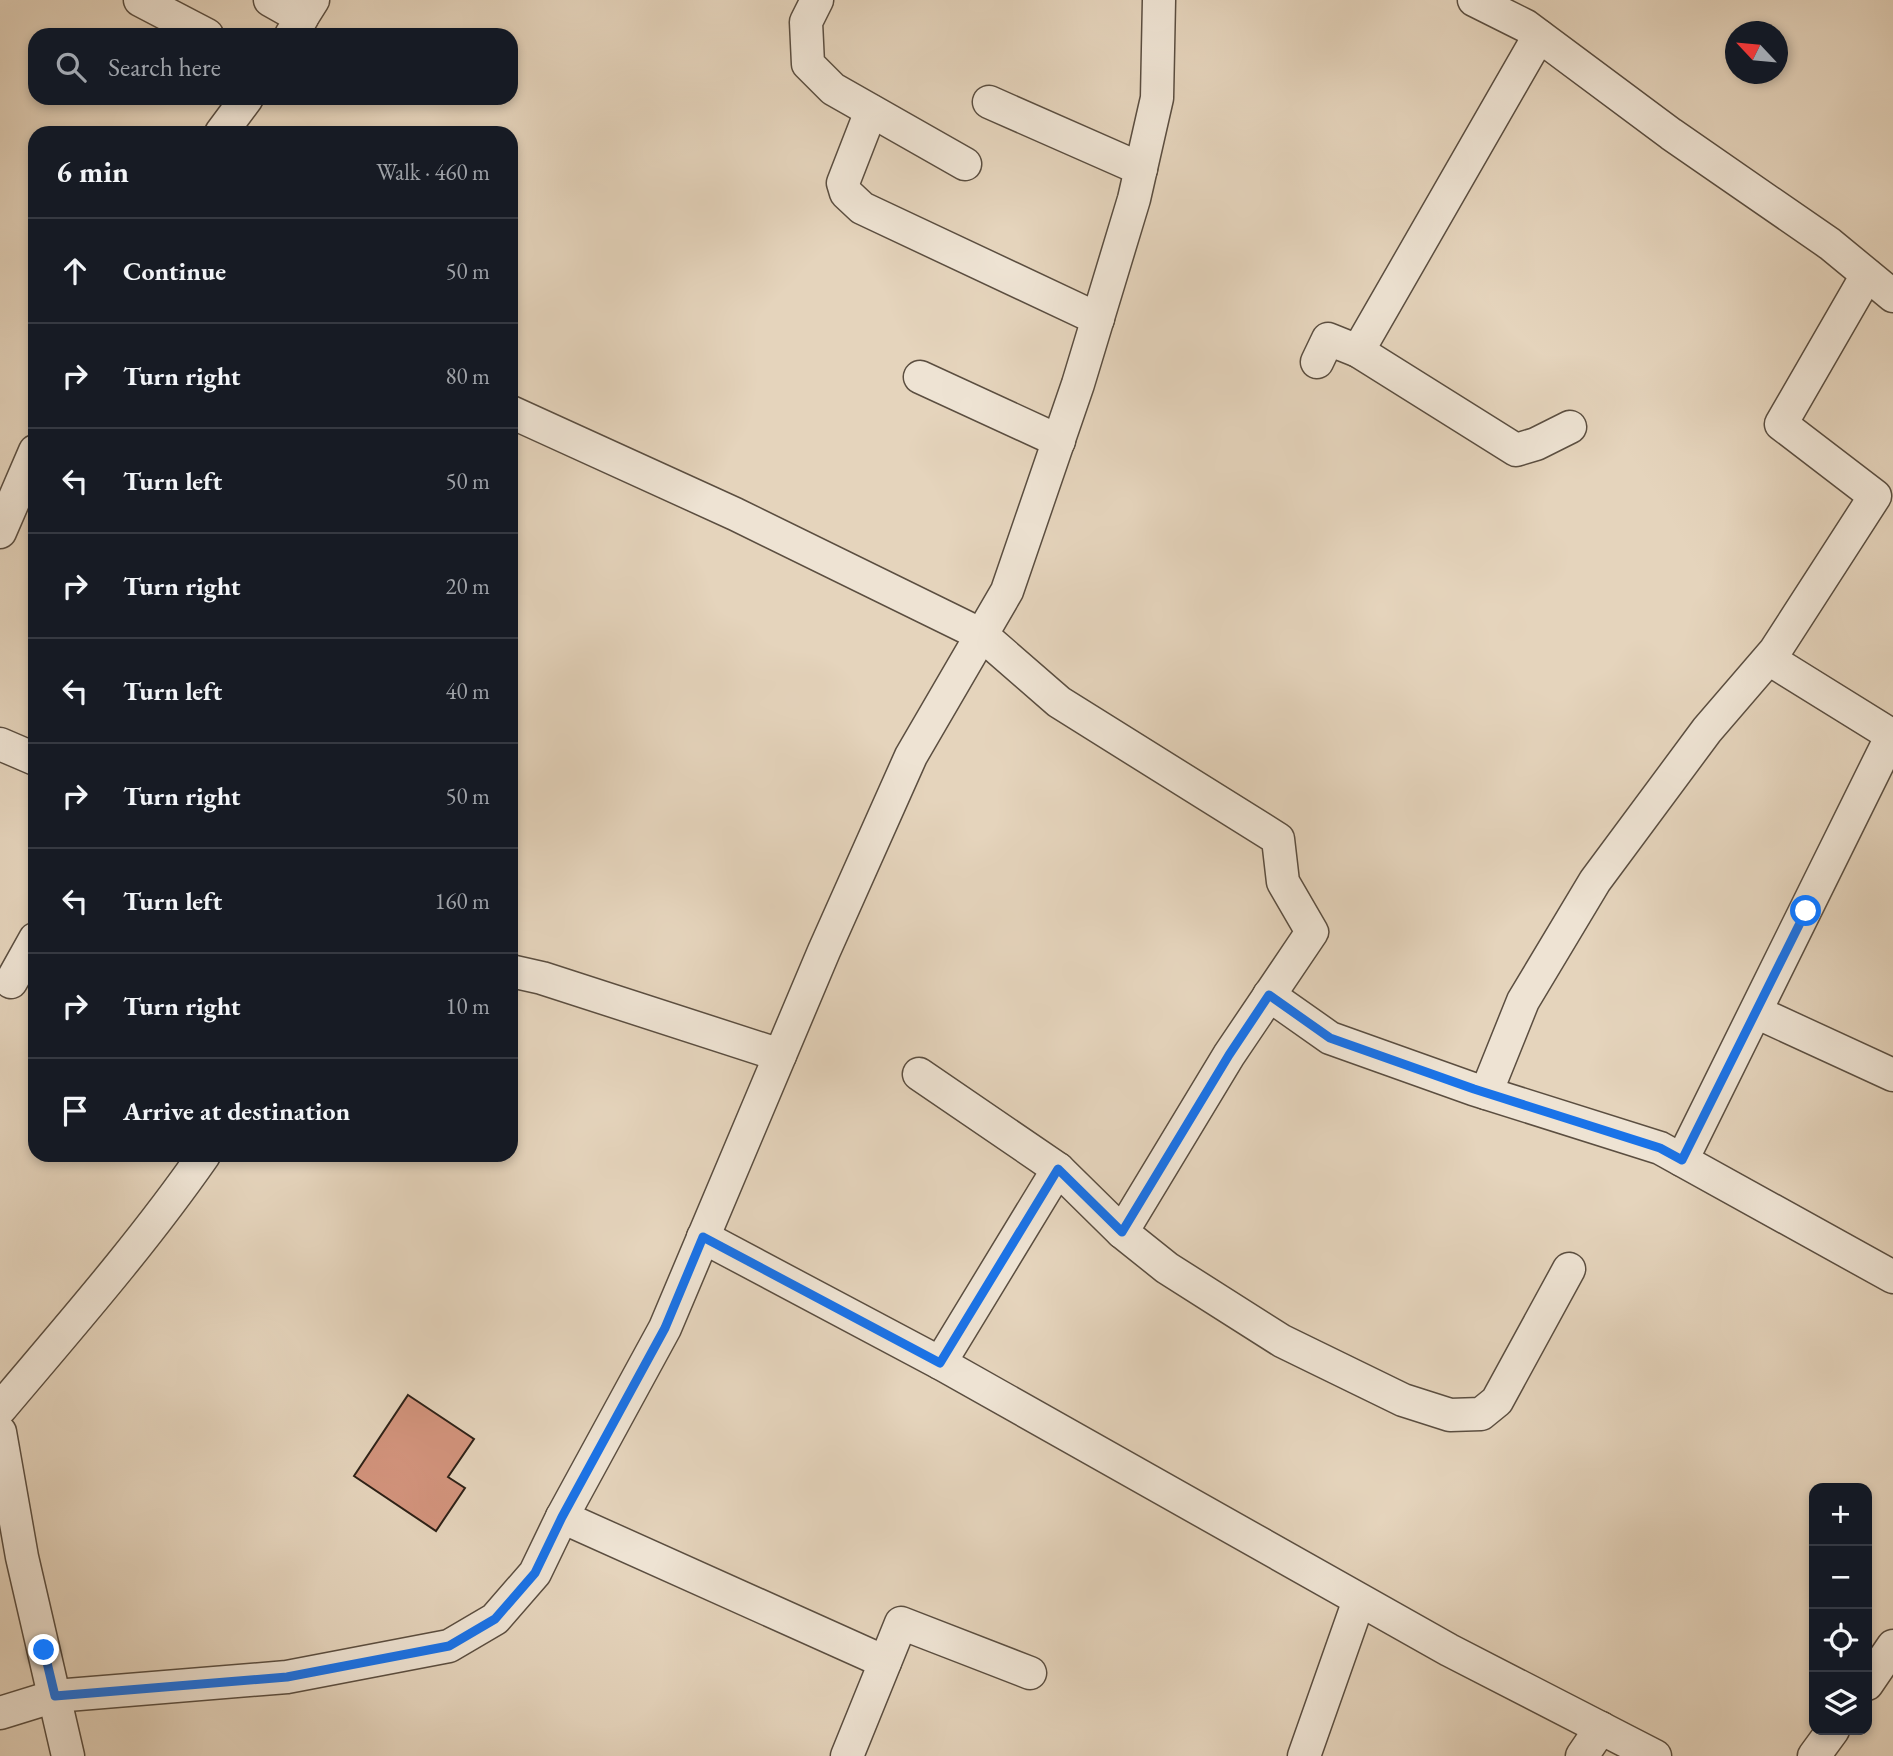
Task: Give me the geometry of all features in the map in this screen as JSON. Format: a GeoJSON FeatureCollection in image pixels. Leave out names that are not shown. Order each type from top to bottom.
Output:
{"type":"FeatureCollection","features":[{"type":"Feature","properties":{"kind":"street"},"geometry":{"type":"LineString","coordinates":[[140,0],[194,28]]}},
{"type":"Feature","properties":{"kind":"street"},"geometry":{"type":"LineString","coordinates":[[270,0],[302,18]]}},
{"type":"Feature","properties":{"kind":"street"},"geometry":{"type":"LineString","coordinates":[[817,0],[806,22],[808,64],[833,89],[965,164]]}},
{"type":"Feature","properties":{"kind":"street"},"geometry":{"type":"LineString","coordinates":[[0,1713],[55,1696],[287,1677],[449,1646],[495,1619],[535,1573],[562,1517],[665,1328],[824,951],[911,756],[1007,591],[1059,441],[1134,200],[1157,98],[1158,0]]}},
{"type":"Feature","properties":{"kind":"street"},"geometry":{"type":"LineString","coordinates":[[1474,0],[1526,26],[1671,134],[1830,244],[1893,296]]}},
{"type":"Feature","properties":{"kind":"street"},"geometry":{"type":"LineString","coordinates":[[1358,351],[1539,36]]}},
{"type":"Feature","properties":{"kind":"street"},"geometry":{"type":"LineString","coordinates":[[989,102],[1141,169]]}},
{"type":"Feature","properties":{"kind":"street"},"geometry":{"type":"LineString","coordinates":[[226,126],[242,105]]}},
{"type":"Feature","properties":{"kind":"street"},"geometry":{"type":"LineString","coordinates":[[871,111],[843,183],[846,193],[862,208],[1098,319]]}},
{"type":"Feature","properties":{"kind":"street"},"geometry":{"type":"LineString","coordinates":[[1486,1093],[1523,1001],[1595,881],[1707,730],[1769,659],[1875,496],[1782,424],[1867,275]]}},
{"type":"Feature","properties":{"kind":"street"},"geometry":{"type":"LineString","coordinates":[[1317,362],[1328,339],[1358,351],[1516,450],[1536,444],[1570,427]]}},
{"type":"Feature","properties":{"kind":"street"},"geometry":{"type":"LineString","coordinates":[[920,377],[1059,441]]}},
{"type":"Feature","properties":{"kind":"street"},"geometry":{"type":"LineString","coordinates":[[518,415],[735,514],[982,635],[1059,702],[1278,839],[1283,882],[1312,932],[1229,1055],[1122,1232]]}},
{"type":"Feature","properties":{"kind":"street"},"geometry":{"type":"LineString","coordinates":[[0,532],[28,467]]}},
{"type":"Feature","properties":{"kind":"street"},"geometry":{"type":"LineString","coordinates":[[1682,1160],[1892,736],[1769,659]]}},
{"type":"Feature","properties":{"kind":"street"},"geometry":{"type":"LineString","coordinates":[[0,744],[28,756]]}},
{"type":"Feature","properties":{"kind":"street"},"geometry":{"type":"LineString","coordinates":[[11,982],[28,952]]}},
{"type":"Feature","properties":{"kind":"street"},"geometry":{"type":"LineString","coordinates":[[518,973],[780,1055]]}},
{"type":"Feature","properties":{"kind":"street"},"geometry":{"type":"LineString","coordinates":[[1269,995],[1330,1038],[1486,1093],[1660,1148],[1893,1277]]}},
{"type":"Feature","properties":{"kind":"street"},"geometry":{"type":"LineString","coordinates":[[1756,1012],[1893,1075]]}},
{"type":"Feature","properties":{"kind":"street"},"geometry":{"type":"LineString","coordinates":[[919,1074],[1058,1169],[1122,1232],[1167,1269],[1282,1341],[1403,1400],[1450,1415],[1481,1413],[1497,1401],[1569,1269]]}},
{"type":"Feature","properties":{"kind":"street"},"geometry":{"type":"LineString","coordinates":[[0,1409],[172,1202],[199,1162]]}},
{"type":"Feature","properties":{"kind":"street"},"geometry":{"type":"LineString","coordinates":[[940,1363],[1058,1169]]}},
{"type":"Feature","properties":{"kind":"street"},"geometry":{"type":"LineString","coordinates":[[703,1237],[940,1363],[1449,1650],[1655,1756]]}},
{"type":"Feature","properties":{"kind":"street"},"geometry":{"type":"LineString","coordinates":[[0,1432],[11,1558],[55,1696],[68,1756]]}},
{"type":"Feature","properties":{"kind":"street"},"geometry":{"type":"LineString","coordinates":[[562,1517],[885,1662]]}},
{"type":"Feature","properties":{"kind":"street"},"geometry":{"type":"LineString","coordinates":[[1304,1756],[1359,1600]]}},
{"type":"Feature","properties":{"kind":"street"},"geometry":{"type":"LineString","coordinates":[[846,1756],[901,1623],[1030,1673]]}},
{"type":"Feature","properties":{"kind":"street"},"geometry":{"type":"LineString","coordinates":[[1872,1677],[1893,1646]]}},
{"type":"Feature","properties":{"kind":"street"},"geometry":{"type":"LineString","coordinates":[[1582,1756],[1601,1728]]}},
{"type":"Feature","properties":{"kind":"street"},"geometry":{"type":"LineString","coordinates":[[1814,1756],[1829,1735]]}},
{"type":"Feature","properties":{"kind":"building"},"geometry":{"type":"Polygon","coordinates":[[[408,1395],[474,1439],[448,1477],[465,1488],[436,1531],[354,1476],[408,1395]]]}},
{"type":"Feature","properties":{"kind":"route"},"geometry":{"type":"LineString","coordinates":[[44,1650],[55,1696],[287,1677],[449,1646],[495,1619],[535,1573],[562,1517],[665,1328],[703,1237],[940,1363],[1058,1169],[1122,1232],[1229,1055],[1269,995],[1330,1038],[1474,1089],[1660,1148],[1682,1160],[1806,911]]}}]}
